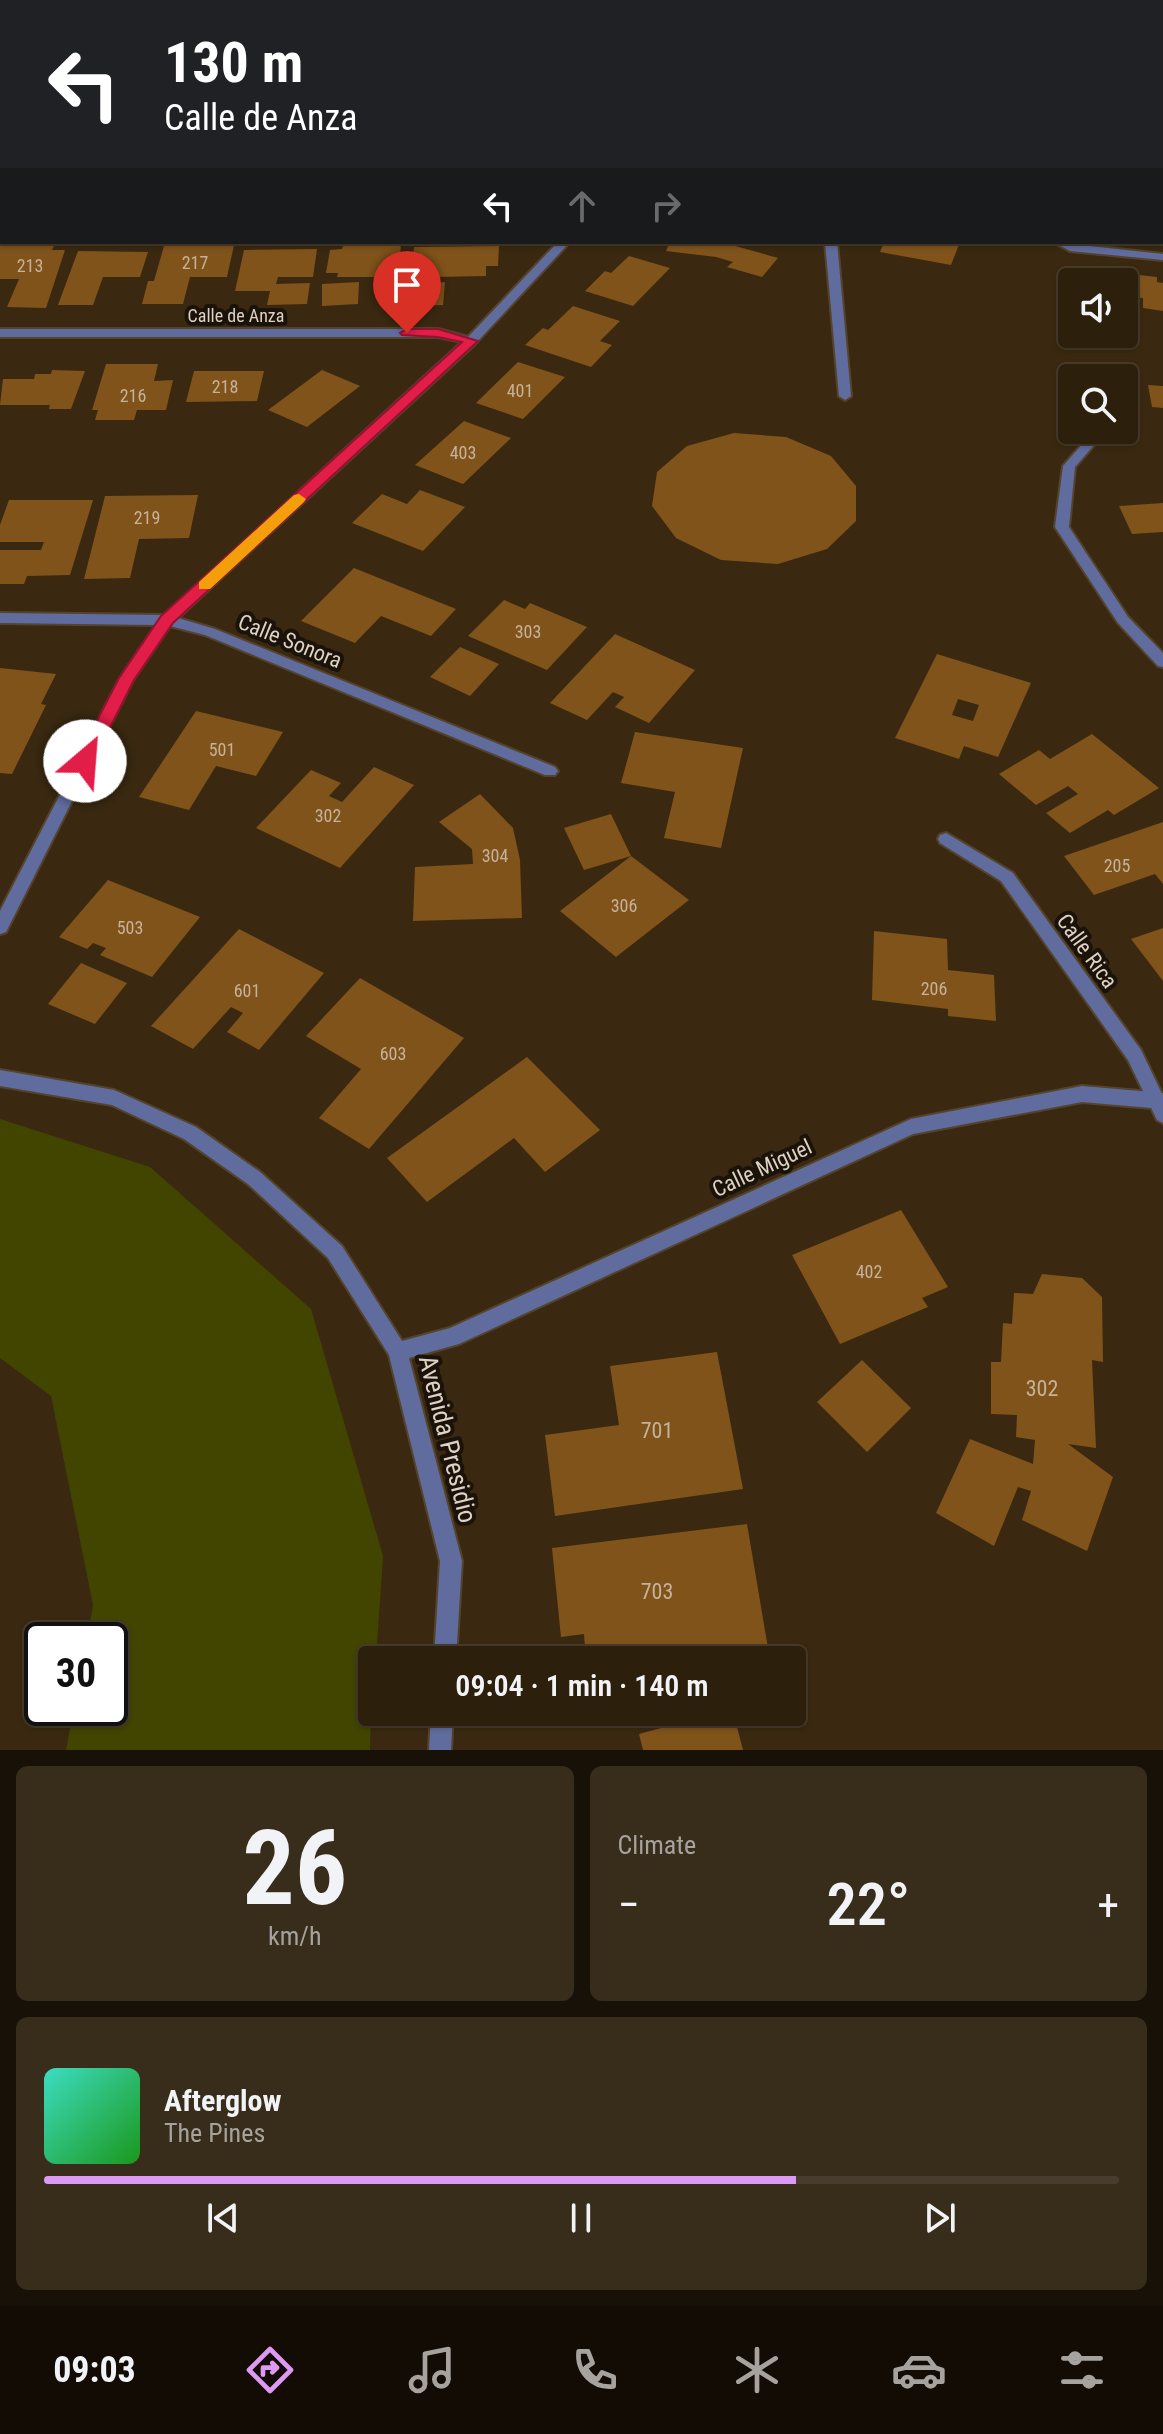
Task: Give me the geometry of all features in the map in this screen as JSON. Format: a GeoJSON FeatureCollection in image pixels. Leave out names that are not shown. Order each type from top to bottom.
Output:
{"type":"FeatureCollection","features":[{"type":"Feature","properties":{"kind":"street"},"geometry":{"type":"LineString","coordinates":[[0,927],[127,678],[167,620],[471,341],[562,244]]}},
{"type":"Feature","properties":{"kind":"street"},"geometry":{"type":"LineString","coordinates":[[831,244],[845,396]]}},
{"type":"Feature","properties":{"kind":"street"},"geometry":{"type":"LineString","coordinates":[[1063,244],[1070,248],[1163,257]]}},
{"type":"Feature","properties":{"kind":"street","name":"Calle de Anza"},"geometry":{"type":"LineString","coordinates":[[0,333],[438,333],[471,341]]}},
{"type":"Feature","properties":{"kind":"street"},"geometry":{"type":"LineString","coordinates":[[1089,444],[1069,466],[1062,527],[1123,620],[1163,662]]}},
{"type":"Feature","properties":{"kind":"street","name":"Calle Sonora"},"geometry":{"type":"LineString","coordinates":[[0,618],[167,620],[210,632],[550,771]]}},
{"type":"Feature","properties":{"kind":"street","name":"Calle Rica"},"geometry":{"type":"LineString","coordinates":[[946,839],[1007,877],[1135,1055],[1161,1106]]}},
{"type":"Feature","properties":{"kind":"street","name":"Avenida Presidio"},"geometry":{"type":"LineString","coordinates":[[0,1078],[114,1098],[190,1133],[254,1178],[335,1252],[398,1352],[451,1561],[446,1646]]}},
{"type":"Feature","properties":{"kind":"street","name":"Calle Miguel"},"geometry":{"type":"LineString","coordinates":[[398,1352],[452,1337],[911,1127],[1082,1094],[1161,1106]]}},
{"type":"Feature","properties":{"kind":"street"},"geometry":{"type":"LineString","coordinates":[[440,1750],[441,1726]]}},
{"type":"Feature","properties":{"kind":"shaded area"},"geometry":{"type":"Polygon","coordinates":[[[0,1119],[150,1167],[311,1309],[383,1556],[377,1646],[358,1646],[358,1726],[371,1726],[370,1750],[66,1750],[71,1726],[128,1726],[128,1622],[90,1622],[93,1605],[51,1396],[0,1358],[0,1119]]]}},
{"type":"Feature","properties":{"kind":"building"},"geometry":{"type":"Polygon","coordinates":[[[669,244],[728,244],[778,258],[762,277],[727,267],[733,262],[716,257],[666,251],[669,244]]]}},
{"type":"Feature","properties":{"kind":"building"},"geometry":{"type":"Polygon","coordinates":[[[883,244],[959,244],[951,265],[880,252],[883,244]]]}},
{"type":"Feature","properties":{"kind":"building"},"geometry":{"type":"Polygon","coordinates":[[[234,245],[227,277],[190,277],[183,304],[142,304],[148,281],[154,281],[164,246],[234,245]]]}},
{"type":"Feature","properties":{"kind":"building"},"geometry":{"type":"Polygon","coordinates":[[[401,245],[398,277],[337,277],[338,273],[326,273],[330,250],[342,249],[343,246],[401,245]]]}},
{"type":"Feature","properties":{"kind":"building"},"geometry":{"type":"Polygon","coordinates":[[[0,246],[54,246],[52,250],[65,250],[46,308],[7,307],[19,279],[0,279],[0,246]]]}},
{"type":"Feature","properties":{"kind":"building"},"geometry":{"type":"Polygon","coordinates":[[[499,246],[498,266],[486,266],[486,276],[436,277],[436,283],[445,282],[443,305],[409,306],[414,247],[499,246]]]}},
{"type":"Feature","properties":{"kind":"building"},"geometry":{"type":"Polygon","coordinates":[[[317,249],[313,277],[278,277],[276,284],[310,283],[307,304],[267,305],[270,291],[235,291],[244,250],[317,249]]]}},
{"type":"Feature","properties":{"kind":"building"},"geometry":{"type":"Polygon","coordinates":[[[78,251],[148,252],[140,277],[103,277],[93,305],[58,305],[78,251]]]}},
{"type":"Feature","properties":{"kind":"building"},"geometry":{"type":"Polygon","coordinates":[[[629,256],[670,268],[633,306],[585,291],[605,271],[611,273],[629,256]]]}},
{"type":"Feature","properties":{"kind":"building"},"geometry":{"type":"Polygon","coordinates":[[[1139,275],[1157,277],[1157,282],[1163,283],[1163,311],[1143,308],[1143,298],[1138,297],[1139,275]]]}},
{"type":"Feature","properties":{"kind":"building"},"geometry":{"type":"Polygon","coordinates":[[[359,282],[358,304],[322,306],[322,284],[359,282]]]}},
{"type":"Feature","properties":{"kind":"building"},"geometry":{"type":"Polygon","coordinates":[[[573,306],[620,321],[600,341],[612,345],[591,367],[525,345],[543,328],[548,330],[573,306]]]}},
{"type":"Feature","properties":{"kind":"building"},"geometry":{"type":"Polygon","coordinates":[[[518,362],[565,377],[523,419],[476,403],[518,362]]]}},
{"type":"Feature","properties":{"kind":"building"},"geometry":{"type":"Polygon","coordinates":[[[106,364],[158,364],[154,381],[173,380],[166,410],[137,410],[134,420],[95,420],[98,410],[92,410],[106,364]]]}},
{"type":"Feature","properties":{"kind":"building"},"geometry":{"type":"Polygon","coordinates":[[[52,370],[85,371],[71,409],[49,409],[50,405],[0,405],[3,379],[34,379],[35,374],[51,374],[52,370]]]}},
{"type":"Feature","properties":{"kind":"building"},"geometry":{"type":"Polygon","coordinates":[[[322,370],[360,386],[307,427],[268,410],[322,370]]]}},
{"type":"Feature","properties":{"kind":"building"},"geometry":{"type":"Polygon","coordinates":[[[194,371],[264,371],[257,401],[186,402],[194,371]]]}},
{"type":"Feature","properties":{"kind":"building"},"geometry":{"type":"Polygon","coordinates":[[[1148,385],[1163,386],[1163,408],[1152,407],[1148,385]]]}},
{"type":"Feature","properties":{"kind":"building"},"geometry":{"type":"Polygon","coordinates":[[[464,421],[511,438],[463,484],[415,465],[464,421]]]}},
{"type":"Feature","properties":{"kind":"building"},"geometry":{"type":"Polygon","coordinates":[[[734,433],[786,437],[831,456],[856,486],[856,521],[827,549],[778,564],[721,560],[676,538],[652,506],[657,472],[687,446],[734,433]]]}},
{"type":"Feature","properties":{"kind":"building"},"geometry":{"type":"Polygon","coordinates":[[[420,490],[465,507],[423,551],[352,523],[382,494],[407,504],[420,490]]]}},
{"type":"Feature","properties":{"kind":"building"},"geometry":{"type":"Polygon","coordinates":[[[198,495],[189,538],[139,539],[130,578],[84,579],[105,496],[198,495]]]}},
{"type":"Feature","properties":{"kind":"building"},"geometry":{"type":"Polygon","coordinates":[[[9,500],[93,500],[70,575],[27,576],[24,584],[0,584],[0,550],[41,550],[44,542],[0,542],[0,525],[9,500]]]}},
{"type":"Feature","properties":{"kind":"building"},"geometry":{"type":"Polygon","coordinates":[[[1163,503],[1163,532],[1132,534],[1119,506],[1163,503]]]}},
{"type":"Feature","properties":{"kind":"building"},"geometry":{"type":"Polygon","coordinates":[[[354,568],[456,609],[431,636],[381,616],[355,643],[301,621],[354,568]]]}},
{"type":"Feature","properties":{"kind":"building"},"geometry":{"type":"Polygon","coordinates":[[[504,600],[525,609],[530,603],[587,627],[547,670],[468,636],[504,600]]]}},
{"type":"Feature","properties":{"kind":"building"},"geometry":{"type":"Polygon","coordinates":[[[615,634],[695,670],[649,723],[615,707],[624,697],[613,692],[587,720],[550,703],[615,634]]]}},
{"type":"Feature","properties":{"kind":"building"},"geometry":{"type":"Polygon","coordinates":[[[460,647],[499,664],[470,696],[430,677],[460,647]]]}},
{"type":"Feature","properties":{"kind":"building"},"geometry":{"type":"Polygon","coordinates":[[[937,654],[1031,683],[998,757],[964,746],[959,759],[895,738],[937,654]],[[958,699],[952,715],[973,721],[979,705],[958,699]]]}},
{"type":"Feature","properties":{"kind":"building"},"geometry":{"type":"Polygon","coordinates":[[[0,668],[56,674],[41,704],[46,705],[12,774],[0,773],[0,668]]]}},
{"type":"Feature","properties":{"kind":"building"},"geometry":{"type":"Polygon","coordinates":[[[196,711],[283,732],[256,776],[216,766],[189,810],[139,797],[196,711]]]}},
{"type":"Feature","properties":{"kind":"building"},"geometry":{"type":"Polygon","coordinates":[[[635,732],[743,748],[721,848],[664,838],[675,792],[621,783],[635,732]]]}},
{"type":"Feature","properties":{"kind":"building"},"geometry":{"type":"Polygon","coordinates":[[[1092,734],[1159,788],[1114,815],[1108,810],[1070,833],[1046,813],[1078,794],[1068,786],[1036,805],[999,774],[1039,750],[1050,759],[1092,734]]]}},
{"type":"Feature","properties":{"kind":"building"},"geometry":{"type":"Polygon","coordinates":[[[374,767],[414,785],[340,868],[256,828],[311,770],[341,783],[329,796],[342,802],[374,767]]]}},
{"type":"Feature","properties":{"kind":"building"},"geometry":{"type":"Polygon","coordinates":[[[480,794],[513,828],[520,860],[522,918],[413,921],[415,867],[473,864],[472,849],[439,822],[480,794]]]}},
{"type":"Feature","properties":{"kind":"building"},"geometry":{"type":"Polygon","coordinates":[[[611,814],[631,856],[584,870],[564,828],[611,814]]]}},
{"type":"Feature","properties":{"kind":"building"},"geometry":{"type":"Polygon","coordinates":[[[1163,822],[1163,884],[1155,874],[1094,895],[1064,856],[1163,822]]]}},
{"type":"Feature","properties":{"kind":"building"},"geometry":{"type":"Polygon","coordinates":[[[631,856],[689,900],[616,957],[560,911],[631,856]]]}},
{"type":"Feature","properties":{"kind":"building"},"geometry":{"type":"Polygon","coordinates":[[[108,880],[200,917],[152,977],[100,955],[106,948],[93,943],[87,949],[59,937],[108,880]]]}},
{"type":"Feature","properties":{"kind":"building"},"geometry":{"type":"Polygon","coordinates":[[[1163,928],[1163,981],[1131,939],[1163,928]]]}},
{"type":"Feature","properties":{"kind":"building"},"geometry":{"type":"Polygon","coordinates":[[[239,929],[324,973],[259,1050],[227,1032],[243,1013],[231,1007],[193,1049],[151,1026],[239,929]]]}},
{"type":"Feature","properties":{"kind":"building"},"geometry":{"type":"Polygon","coordinates":[[[874,931],[947,939],[948,970],[994,975],[996,1021],[948,1016],[948,1009],[872,1000],[874,931]]]}},
{"type":"Feature","properties":{"kind":"building"},"geometry":{"type":"Polygon","coordinates":[[[81,963],[127,983],[95,1024],[48,1004],[81,963]]]}},
{"type":"Feature","properties":{"kind":"building"},"geometry":{"type":"Polygon","coordinates":[[[360,978],[464,1038],[369,1149],[319,1118],[361,1069],[306,1036],[360,978]]]}},
{"type":"Feature","properties":{"kind":"building"},"geometry":{"type":"Polygon","coordinates":[[[527,1057],[600,1130],[545,1172],[514,1138],[427,1202],[387,1158],[527,1057]]]}},
{"type":"Feature","properties":{"kind":"building"},"geometry":{"type":"Polygon","coordinates":[[[901,1210],[948,1287],[922,1298],[928,1307],[840,1344],[792,1255],[901,1210]]]}},
{"type":"Feature","properties":{"kind":"building"},"geometry":{"type":"Polygon","coordinates":[[[1042,1274],[1082,1278],[1102,1297],[1103,1362],[1092,1360],[1096,1448],[1068,1444],[1113,1477],[1087,1551],[1022,1520],[1031,1491],[1018,1487],[994,1546],[936,1513],[970,1439],[1033,1464],[1035,1440],[1016,1437],[1017,1415],[991,1414],[991,1362],[1001,1362],[1003,1323],[1012,1324],[1014,1293],[1033,1294],[1042,1274]]]}},
{"type":"Feature","properties":{"kind":"building"},"geometry":{"type":"Polygon","coordinates":[[[717,1352],[743,1489],[555,1516],[545,1435],[619,1425],[610,1366],[717,1352]]]}},
{"type":"Feature","properties":{"kind":"building"},"geometry":{"type":"Polygon","coordinates":[[[862,1360],[911,1408],[867,1452],[817,1402],[862,1360]]]}},
{"type":"Feature","properties":{"kind":"building"},"geometry":{"type":"Polygon","coordinates":[[[747,1524],[768,1646],[585,1646],[584,1634],[561,1637],[552,1548],[747,1524]]]}},
{"type":"Feature","properties":{"kind":"building"},"geometry":{"type":"Polygon","coordinates":[[[668,1726],[737,1726],[743,1750],[643,1750],[639,1734],[668,1726]]]}},
{"type":"Feature","properties":{"kind":"slow traffic"},"geometry":{"type":"LineString","coordinates":[[204,585],[299,499]]}},
{"type":"Feature","properties":{"kind":"route"},"geometry":{"type":"LineString","coordinates":[[85,761],[127,678],[167,620],[471,341],[438,333],[407,333]]}}]}
